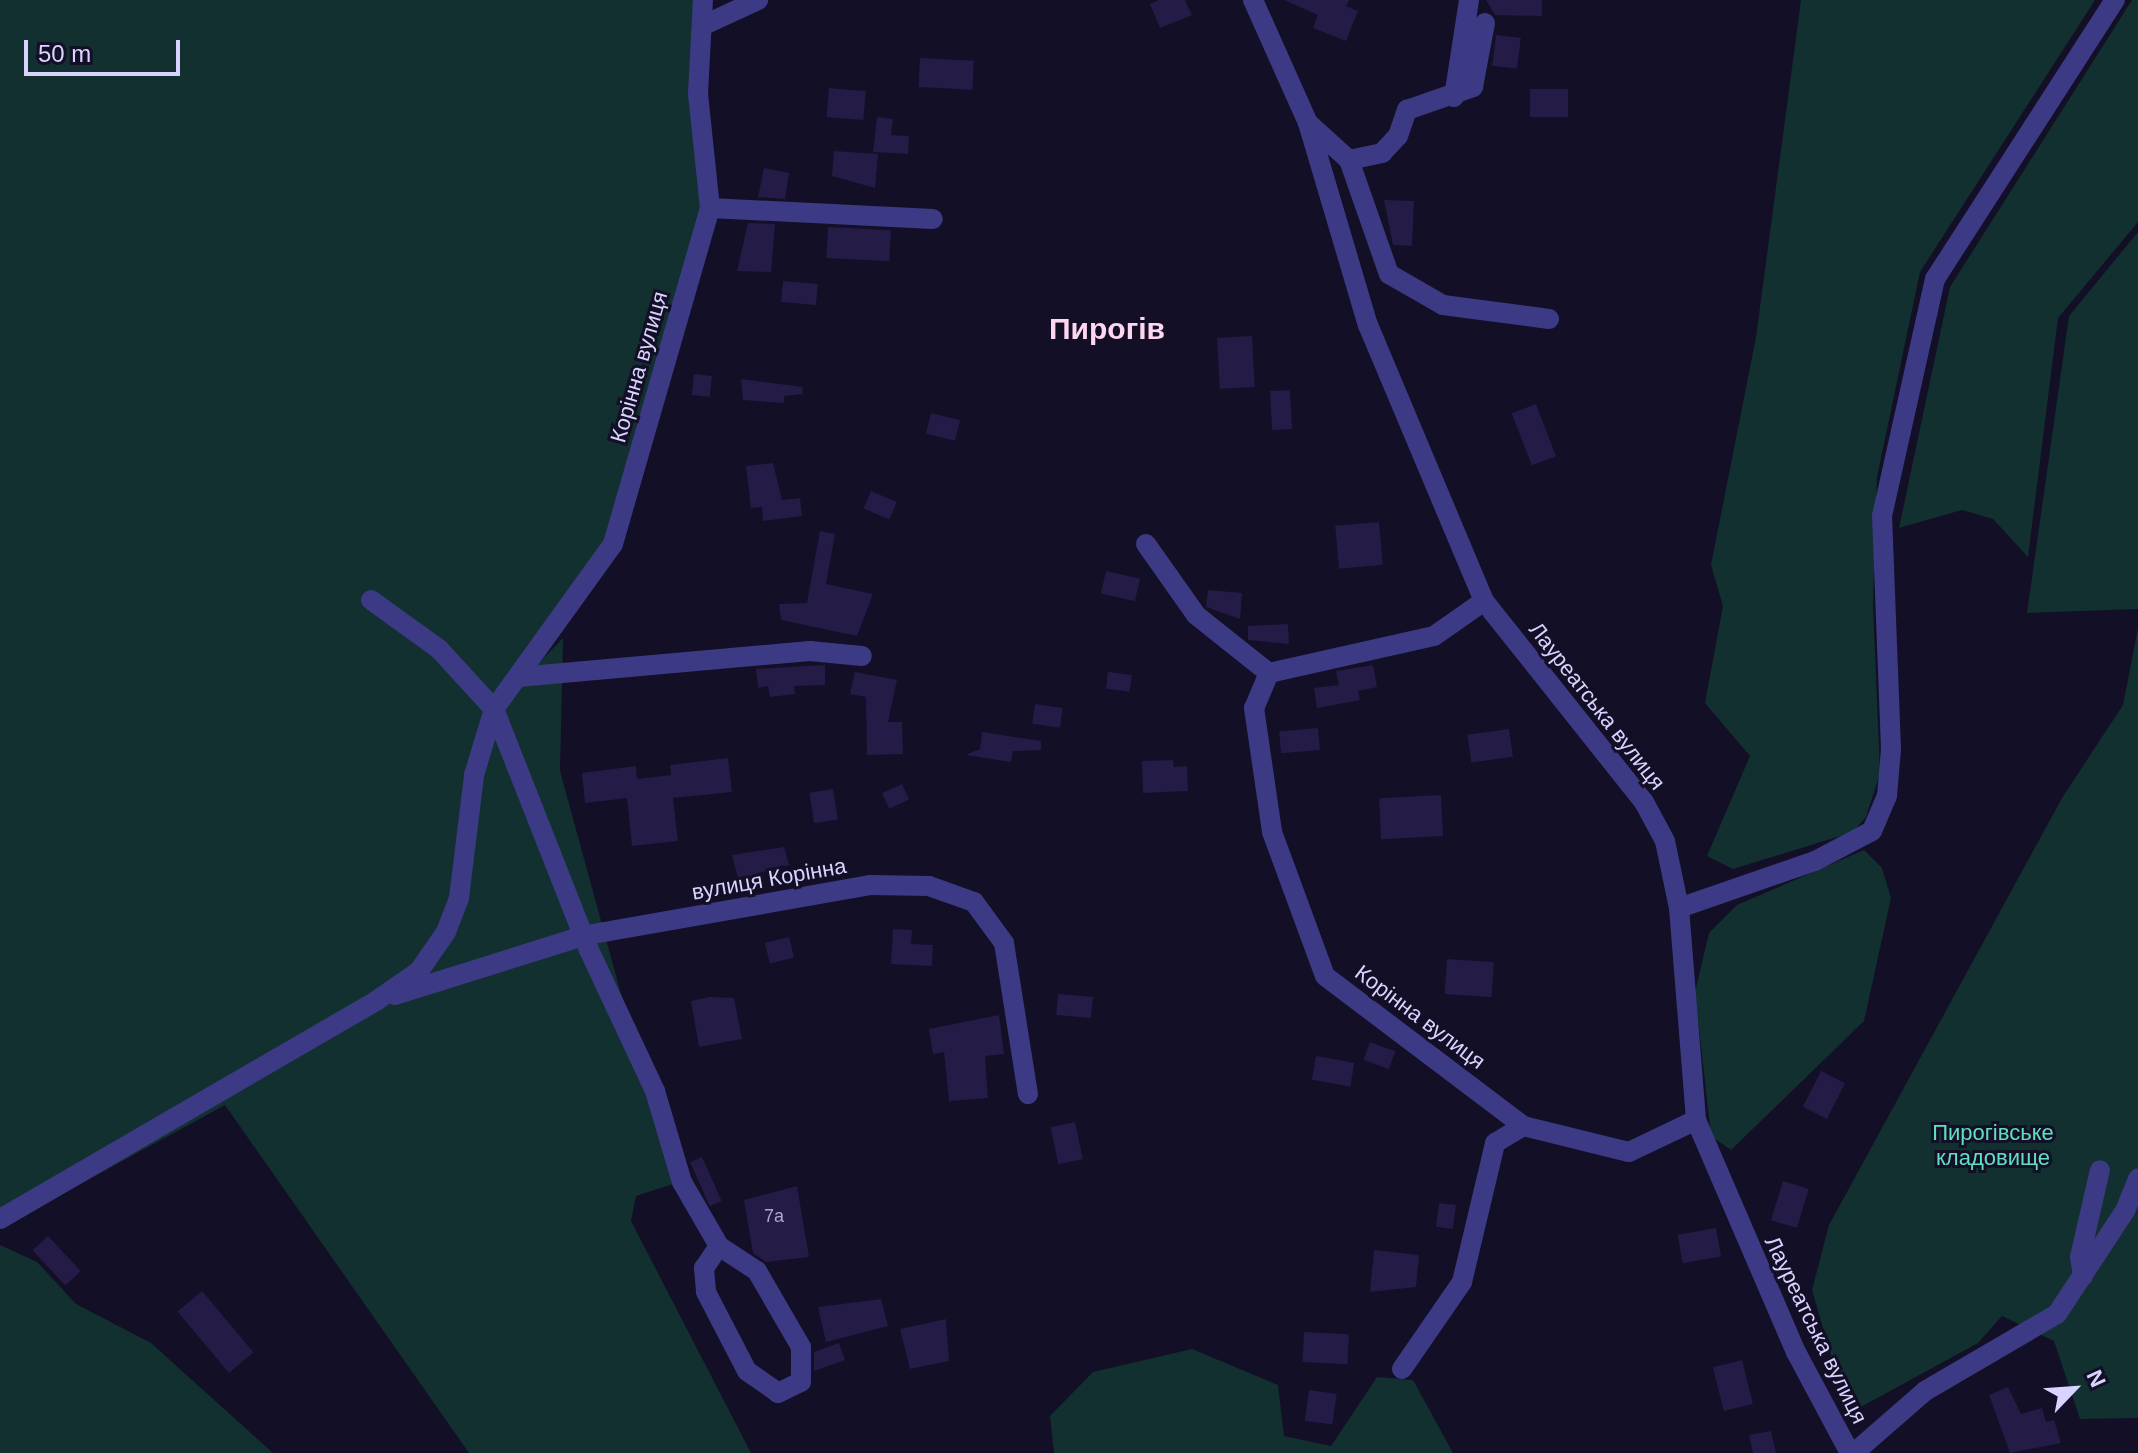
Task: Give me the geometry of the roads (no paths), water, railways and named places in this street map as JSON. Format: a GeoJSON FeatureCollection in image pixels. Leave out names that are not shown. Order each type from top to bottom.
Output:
{"type":"FeatureCollection","features":[{"type":"Feature","properties":{"kind":"street","name":"Корінна вулиця"},"geometry":{"type":"LineString","coordinates":[[494,709],[613,544],[710,208],[698,94],[703,0]]}},
{"type":"Feature","properties":{"kind":"street"},"geometry":{"type":"LineString","coordinates":[[702,26],[758,0]]}},
{"type":"Feature","properties":{"kind":"street","name":"Лауреатська вулиця"},"geometry":{"type":"LineString","coordinates":[[1253,0],[1308,123],[1368,325],[1484,601],[1644,802],[1665,841],[1679,908],[1696,1120],[1796,1352],[1852,1453]]}},
{"type":"Feature","properties":{"kind":"street"},"geometry":{"type":"LineString","coordinates":[[1454,97],[1469,0]]}},
{"type":"Feature","properties":{"kind":"street"},"geometry":{"type":"LineString","coordinates":[[1679,908],[1815,861],[1872,831],[1887,796],[1891,749],[1882,516],[1935,279],[2115,0]]}},
{"type":"Feature","properties":{"kind":"street"},"geometry":{"type":"LineString","coordinates":[[1349,160],[1382,153],[1398,136],[1407,110],[1454,97],[1473,87],[1485,23]]}},
{"type":"Feature","properties":{"kind":"street"},"geometry":{"type":"LineString","coordinates":[[1308,123],[1349,160],[1389,274],[1443,305],[1549,319]]}},
{"type":"Feature","properties":{"kind":"street"},"geometry":{"type":"LineString","coordinates":[[710,208],[933,219]]}},
{"type":"Feature","properties":{"kind":"street"},"geometry":{"type":"LineString","coordinates":[[1146,544],[1196,615],[1269,673],[1434,636],[1484,601]]}},
{"type":"Feature","properties":{"kind":"street"},"geometry":{"type":"LineString","coordinates":[[371,600],[439,649],[494,709],[655,1091],[682,1182],[719,1246],[757,1271],[801,1347],[801,1382],[778,1393],[747,1371],[706,1292],[704,1268],[719,1246]]}},
{"type":"Feature","properties":{"kind":"street"},"geometry":{"type":"LineString","coordinates":[[518,677],[810,651],[862,656]]}},
{"type":"Feature","properties":{"kind":"street","name":"Корінна вулиця"},"geometry":{"type":"LineString","coordinates":[[1269,673],[1254,708],[1272,832],[1325,976],[1523,1126],[1629,1152],[1696,1120]]}},
{"type":"Feature","properties":{"kind":"street"},"geometry":{"type":"LineString","coordinates":[[0,1219],[376,1001],[419,971],[446,932],[459,898],[474,775],[494,709]]}},
{"type":"Feature","properties":{"kind":"street","name":"вулиця Корінна"},"geometry":{"type":"LineString","coordinates":[[376,1001],[587,935],[870,885],[944,891],[974,902],[1004,943],[1028,1094]]}},
{"type":"Feature","properties":{"kind":"street"},"geometry":{"type":"LineString","coordinates":[[1402,1369],[1462,1282],[1495,1143],[1523,1126]]}},
{"type":"Feature","properties":{"kind":"street"},"geometry":{"type":"LineString","coordinates":[[2083,1276],[2080,1257],[2100,1170]]}},
{"type":"Feature","properties":{"kind":"street"},"geometry":{"type":"LineString","coordinates":[[1852,1453],[1925,1391],[2057,1314],[2083,1276],[2138,1178]]}},
{"type":"Feature","properties":{"kind":"district","name":"Пирогів"},"geometry":{"type":"Point","coordinates":[1107,329]}},
{"type":"Feature","properties":{"kind":"park label","name":"Пирогівське кладовище"},"geometry":{"type":"Point","coordinates":[1993,1144]}}]}
